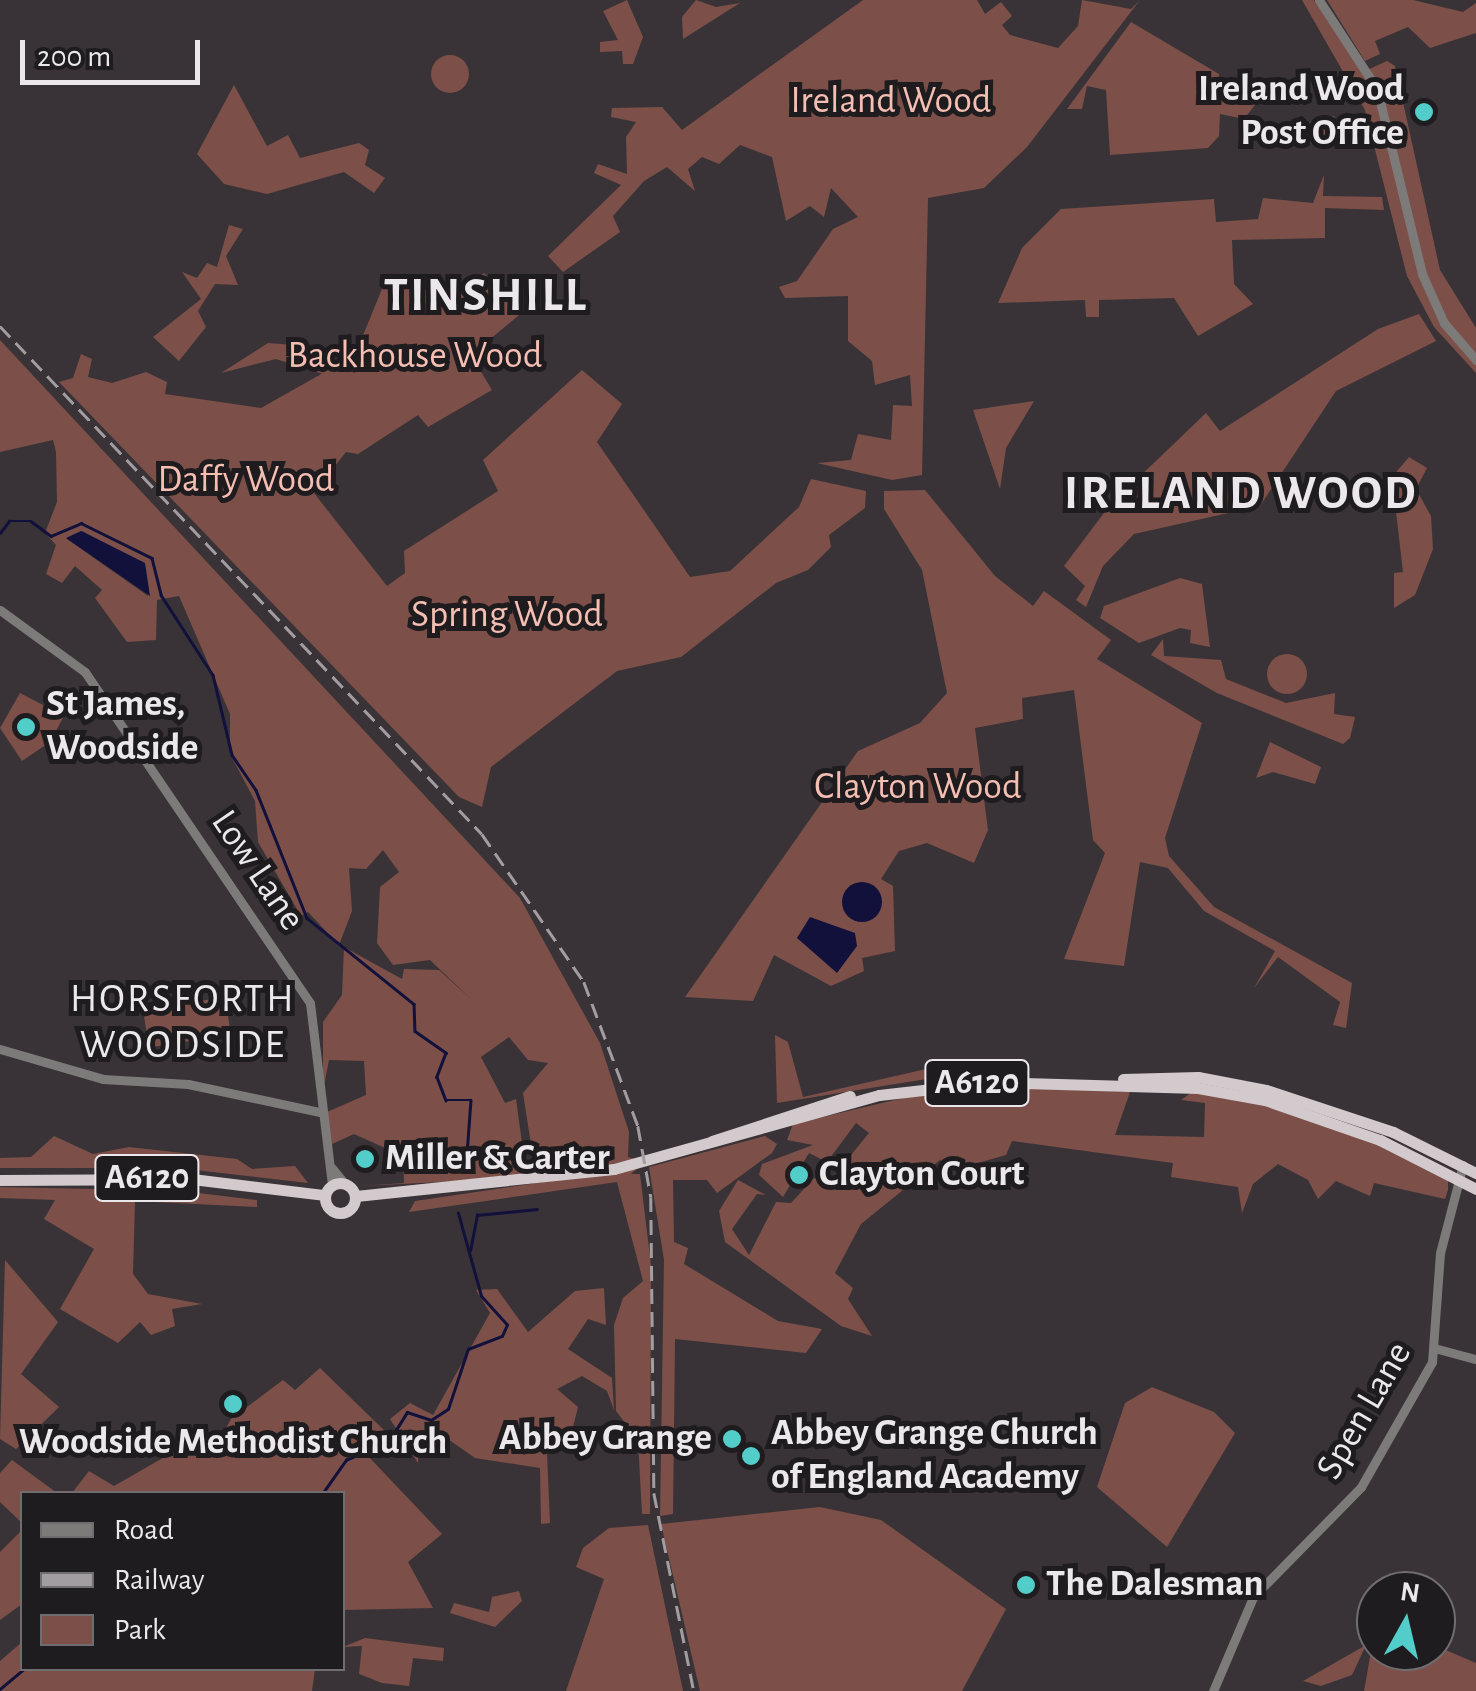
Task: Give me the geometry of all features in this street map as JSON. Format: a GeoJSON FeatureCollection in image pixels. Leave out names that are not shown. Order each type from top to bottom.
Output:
{"type":"FeatureCollection","features":[{"type":"Feature","properties":{"kind":"highway","name":"A6120"},"geometry":{"type":"LineString","coordinates":[[0,1180],[192,1179],[308,1195],[332,1193],[355,1201],[648,1161],[691,1152],[774,1123],[879,1094],[1076,1084],[1235,1082],[1392,1132],[1463,1165],[1476,1191]]}},
{"type":"Feature","properties":{"kind":"highway","name":"A6120"},"geometry":{"type":"LineString","coordinates":[[1076,1084],[1264,1100],[1472,1177]]}},
{"type":"Feature","properties":{"kind":"highway","name":"A6120"},"geometry":{"type":"LineString","coordinates":[[691,1152],[736,1129],[813,1114],[879,1094]]}},
{"type":"Feature","properties":{"kind":"highway","name":"A6120"},"geometry":{"type":"LineString","coordinates":[[332,1193],[343,1214],[355,1201]]}},
{"type":"Feature","properties":{"kind":"street"},"geometry":{"type":"LineString","coordinates":[[1319,0],[1376,89],[1422,272],[1444,323],[1476,360]]}},
{"type":"Feature","properties":{"kind":"street","name":"Low Lane"},"geometry":{"type":"LineString","coordinates":[[0,610],[85,672],[301,988],[315,1021],[320,1112],[332,1168],[332,1193]]}},
{"type":"Feature","properties":{"kind":"street"},"geometry":{"type":"LineString","coordinates":[[0,1050],[103,1079],[211,1088],[320,1112]]}},
{"type":"Feature","properties":{"kind":"street","name":"Spen Lane"},"geometry":{"type":"LineString","coordinates":[[1213,1691],[1253,1598],[1362,1486],[1438,1348],[1437,1279],[1456,1195],[1472,1177]]}},
{"type":"Feature","properties":{"kind":"street"},"geometry":{"type":"LineString","coordinates":[[1456,1195],[1476,1191]]}},
{"type":"Feature","properties":{"kind":"street"},"geometry":{"type":"LineString","coordinates":[[1438,1348],[1476,1359]]}},
{"type":"Feature","properties":{"kind":"green space"},"geometry":{"type":"Polygon","coordinates":[[[627,0],[643,37],[633,64],[623,64],[622,51],[600,52],[600,42],[618,40],[603,11],[627,0]]]}},
{"type":"Feature","properties":{"kind":"green space"},"geometry":{"type":"Polygon","coordinates":[[[696,0],[716,7],[740,3],[683,39],[682,17],[696,0]]]}},
{"type":"Feature","properties":{"kind":"green space","name":"Ireland Wood"},"geometry":{"type":"Polygon","coordinates":[[[863,0],[977,0],[985,14],[1001,2],[1012,16],[1002,25],[1010,35],[1058,48],[1078,26],[1082,0],[1131,9],[1140,0],[1027,147],[984,188],[928,198],[922,475],[892,480],[817,463],[851,460],[858,434],[891,440],[893,405],[912,406],[910,375],[875,385],[872,361],[848,341],[848,296],[785,298],[779,287],[797,281],[833,229],[858,217],[831,188],[824,217],[810,206],[786,221],[772,157],[740,145],[719,164],[702,157],[688,169],[695,191],[667,167],[644,181],[613,216],[620,232],[563,272],[548,256],[621,185],[594,173],[598,164],[627,174],[626,137],[636,122],[611,117],[612,108],[662,107],[682,130],[863,0]]]}},
{"type":"Feature","properties":{"kind":"green space"},"geometry":{"type":"Polygon","coordinates":[[[1302,0],[1314,0],[1363,72],[1387,61],[1395,66],[1440,270],[1476,328],[1476,373],[1434,327],[1407,276],[1365,110],[1302,0]]]}},
{"type":"Feature","properties":{"kind":"green space"},"geometry":{"type":"Polygon","coordinates":[[[1327,0],[1413,0],[1463,12],[1476,3],[1476,33],[1430,48],[1408,27],[1375,41],[1380,54],[1365,61],[1327,0]]]}},
{"type":"Feature","properties":{"kind":"green space"},"geometry":{"type":"Polygon","coordinates":[[[1131,22],[1219,74],[1219,90],[1301,96],[1255,105],[1244,119],[1220,114],[1219,136],[1208,148],[1110,155],[1106,90],[1087,86],[1082,109],[1067,109],[1131,22]]]}},
{"type":"Feature","properties":{"kind":"green space"},"geometry":{"type":"Polygon","coordinates":[[[450,55],[463,61],[469,74],[463,87],[450,93],[437,87],[431,74],[437,61],[450,55]]]}},
{"type":"Feature","properties":{"kind":"green space"},"geometry":{"type":"Polygon","coordinates":[[[234,85],[267,146],[288,135],[300,158],[359,143],[369,150],[365,165],[385,178],[374,193],[344,172],[267,194],[224,184],[197,154],[234,85]]]}},
{"type":"Feature","properties":{"kind":"green space"},"geometry":{"type":"Polygon","coordinates":[[[1334,116],[1340,141],[1280,146],[1280,129],[1334,116]]]}},
{"type":"Feature","properties":{"kind":"green space"},"geometry":{"type":"Polygon","coordinates":[[[1324,175],[1323,196],[1382,197],[1384,210],[1325,208],[1325,238],[1232,240],[1234,284],[1253,304],[1198,336],[1174,298],[1099,300],[1099,317],[1086,317],[1085,300],[998,303],[1022,248],[1061,209],[1214,199],[1216,222],[1258,219],[1263,198],[1313,203],[1324,175]]]}},
{"type":"Feature","properties":{"kind":"green space"},"geometry":{"type":"Polygon","coordinates":[[[229,225],[243,229],[226,256],[238,285],[215,284],[198,311],[206,327],[179,361],[153,337],[201,299],[182,272],[197,278],[207,263],[217,267],[229,225]]]}},
{"type":"Feature","properties":{"kind":"green space"},"geometry":{"type":"Polygon","coordinates":[[[484,273],[524,311],[471,355],[492,390],[428,427],[418,415],[358,454],[346,452],[314,493],[387,586],[405,573],[404,551],[498,491],[483,460],[582,370],[622,404],[597,442],[690,577],[730,571],[799,507],[811,479],[866,491],[865,508],[829,535],[831,547],[808,570],[776,583],[681,657],[617,671],[491,767],[482,807],[459,797],[59,382],[73,378],[81,354],[92,359],[88,377],[112,383],[146,372],[167,382],[165,394],[261,408],[355,355],[384,284],[457,293],[484,273]]]}},
{"type":"Feature","properties":{"kind":"green space"},"geometry":{"type":"Polygon","coordinates":[[[1419,314],[1436,341],[1336,391],[1260,506],[1134,534],[1103,566],[1086,607],[1076,600],[1085,586],[1064,566],[1110,505],[1206,413],[1220,431],[1378,329],[1419,314]]]}},
{"type":"Feature","properties":{"kind":"green space"},"geometry":{"type":"Polygon","coordinates":[[[0,340],[520,898],[600,1043],[629,1132],[628,1157],[637,1160],[539,1177],[361,1186],[404,1183],[403,1156],[354,1134],[332,1144],[327,1112],[366,1095],[364,1061],[329,1060],[323,1091],[323,1022],[342,995],[344,947],[402,979],[404,969],[439,970],[472,1000],[430,960],[393,965],[377,943],[380,887],[399,872],[383,850],[366,869],[349,868],[352,911],[339,945],[308,912],[301,916],[258,842],[255,801],[230,754],[230,714],[179,596],[157,600],[156,640],[127,642],[95,598],[102,590],[75,566],[62,583],[46,574],[56,545],[45,533],[57,502],[53,440],[0,452],[0,340]],[[82,531],[67,539],[148,596],[144,563],[82,531]],[[509,1037],[481,1057],[505,1103],[516,1099],[525,1165],[534,1164],[523,1093],[548,1063],[528,1060],[509,1037]]]}},
{"type":"Feature","properties":{"kind":"green space"},"geometry":{"type":"Polygon","coordinates":[[[268,343],[294,345],[326,375],[276,359],[221,373],[268,343]]]}},
{"type":"Feature","properties":{"kind":"green space"},"geometry":{"type":"Polygon","coordinates":[[[1034,401],[1006,448],[1000,489],[973,410],[1034,401]]]}},
{"type":"Feature","properties":{"kind":"green space"},"geometry":{"type":"Polygon","coordinates":[[[1409,457],[1427,468],[1416,489],[1431,516],[1433,549],[1415,595],[1394,608],[1394,573],[1403,572],[1392,477],[1409,457]]]}},
{"type":"Feature","properties":{"kind":"green space","name":"Clayton Wood"},"geometry":{"type":"Polygon","coordinates":[[[925,490],[995,576],[1033,606],[1044,591],[1111,640],[1097,659],[1202,723],[1165,838],[1169,856],[1214,907],[1352,983],[1346,1028],[1333,1025],[1340,1002],[1278,957],[1254,988],[1275,951],[1204,911],[1168,868],[1140,862],[1124,966],[1064,959],[1105,853],[1093,840],[1074,690],[1022,698],[1023,719],[975,728],[988,830],[974,863],[927,843],[899,851],[881,879],[893,886],[895,951],[862,958],[864,971],[831,986],[774,955],[753,1001],[685,997],[858,751],[920,723],[947,693],[922,570],[884,509],[884,491],[925,490]]]}},
{"type":"Feature","properties":{"kind":"green space"},"geometry":{"type":"Polygon","coordinates":[[[1180,578],[1202,584],[1210,647],[1190,643],[1191,630],[1180,628],[1139,643],[1100,618],[1104,606],[1180,578]]]}},
{"type":"Feature","properties":{"kind":"green space"},"geometry":{"type":"Polygon","coordinates":[[[1163,639],[1164,656],[1221,660],[1226,679],[1286,703],[1335,693],[1334,714],[1355,717],[1350,738],[1343,744],[1217,693],[1151,655],[1163,639]]]}},
{"type":"Feature","properties":{"kind":"green space"},"geometry":{"type":"Polygon","coordinates":[[[1287,654],[1301,660],[1307,674],[1301,688],[1287,694],[1273,688],[1267,674],[1273,660],[1287,654]]]}},
{"type":"Feature","properties":{"kind":"green space"},"geometry":{"type":"Polygon","coordinates":[[[20,693],[64,716],[50,742],[22,761],[0,728],[20,693]]]}},
{"type":"Feature","properties":{"kind":"green space"},"geometry":{"type":"Polygon","coordinates":[[[1270,742],[1321,767],[1315,784],[1273,772],[1256,778],[1270,742]]]}},
{"type":"Feature","properties":{"kind":"green space"},"geometry":{"type":"Polygon","coordinates":[[[225,997],[231,1035],[149,1048],[143,1010],[225,997]]]}},
{"type":"Feature","properties":{"kind":"green space"},"geometry":{"type":"Polygon","coordinates":[[[775,1035],[788,1042],[803,1097],[957,1062],[964,1073],[777,1103],[775,1035]]]}},
{"type":"Feature","properties":{"kind":"green space"},"geometry":{"type":"Polygon","coordinates":[[[1006,1087],[1130,1092],[1115,1135],[1204,1137],[1205,1103],[1181,1100],[1192,1092],[1264,1105],[1380,1144],[1448,1180],[1448,1190],[1445,1199],[1374,1183],[1370,1196],[1336,1181],[1318,1199],[1308,1180],[1278,1164],[1253,1184],[1242,1213],[1238,1187],[1171,1177],[1173,1163],[1012,1141],[1006,1155],[957,1169],[940,1160],[861,1224],[835,1273],[853,1288],[848,1299],[872,1336],[841,1326],[725,1242],[719,1211],[738,1180],[766,1195],[757,1194],[732,1229],[749,1255],[776,1202],[791,1203],[814,1178],[828,1183],[869,1133],[856,1123],[827,1162],[809,1153],[783,1197],[759,1175],[762,1164],[813,1145],[787,1140],[793,1124],[933,1091],[1006,1087]]]}},
{"type":"Feature","properties":{"kind":"green space"},"geometry":{"type":"Polygon","coordinates":[[[54,1136],[93,1154],[129,1147],[237,1159],[252,1169],[295,1166],[308,1183],[178,1168],[0,1168],[0,1158],[31,1157],[54,1136]]]}},
{"type":"Feature","properties":{"kind":"green space"},"geometry":{"type":"Polygon","coordinates":[[[765,1136],[777,1144],[772,1153],[717,1193],[707,1180],[673,1180],[674,1242],[688,1248],[684,1264],[778,1321],[822,1329],[806,1353],[675,1339],[673,1514],[660,1516],[664,1260],[649,1167],[765,1136]]]}},
{"type":"Feature","properties":{"kind":"green space"},"geometry":{"type":"Polygon","coordinates":[[[638,1168],[631,1174],[640,1174],[651,1265],[650,1514],[642,1514],[638,1440],[616,1411],[614,1325],[623,1298],[643,1281],[617,1182],[409,1212],[415,1201],[638,1168]]]}},
{"type":"Feature","properties":{"kind":"green space"},"geometry":{"type":"Polygon","coordinates":[[[0,1187],[182,1191],[257,1200],[257,1207],[135,1201],[133,1274],[148,1294],[202,1304],[172,1309],[175,1326],[151,1335],[140,1322],[118,1343],[60,1309],[94,1249],[44,1219],[55,1200],[0,1198],[0,1187]]]}},
{"type":"Feature","properties":{"kind":"green space"},"geometry":{"type":"Polygon","coordinates":[[[5,1260],[58,1322],[21,1374],[59,1407],[16,1449],[0,1439],[5,1260]]]}},
{"type":"Feature","properties":{"kind":"green space"},"geometry":{"type":"Polygon","coordinates":[[[604,1288],[606,1325],[588,1319],[568,1349],[612,1378],[614,1410],[607,1391],[582,1376],[557,1389],[578,1407],[570,1439],[547,1453],[550,1523],[541,1524],[540,1468],[475,1458],[435,1430],[419,1439],[418,1463],[390,1419],[410,1403],[433,1415],[490,1313],[476,1290],[497,1289],[528,1332],[575,1291],[604,1288]]]}},
{"type":"Feature","properties":{"kind":"green space"},"geometry":{"type":"Polygon","coordinates":[[[320,1368],[390,1436],[368,1456],[442,1534],[408,1562],[433,1608],[345,1610],[345,1491],[74,1491],[89,1471],[114,1486],[175,1451],[219,1441],[231,1419],[283,1380],[295,1390],[320,1368]]]}},
{"type":"Feature","properties":{"kind":"green space"},"geometry":{"type":"Polygon","coordinates":[[[1152,1387],[1214,1412],[1235,1433],[1167,1547],[1097,1487],[1125,1403],[1152,1387]]]}},
{"type":"Feature","properties":{"kind":"green space"},"geometry":{"type":"Polygon","coordinates":[[[12,1460],[54,1491],[20,1491],[20,1521],[0,1502],[0,1473],[12,1460]]]}},
{"type":"Feature","properties":{"kind":"green space"},"geometry":{"type":"Polygon","coordinates":[[[820,1507],[881,1520],[1006,1609],[962,1691],[700,1691],[661,1524],[820,1507]]]}},
{"type":"Feature","properties":{"kind":"green space"},"geometry":{"type":"Polygon","coordinates":[[[648,1525],[683,1691],[566,1691],[604,1579],[576,1567],[583,1548],[609,1528],[648,1525]]]}},
{"type":"Feature","properties":{"kind":"green space"},"geometry":{"type":"Polygon","coordinates":[[[20,1532],[20,1605],[0,1620],[0,1552],[20,1532]]]}},
{"type":"Feature","properties":{"kind":"green space"},"geometry":{"type":"Polygon","coordinates":[[[519,1591],[522,1601],[495,1627],[450,1613],[454,1603],[489,1612],[492,1597],[519,1591]]]}},
{"type":"Feature","properties":{"kind":"green space"},"geometry":{"type":"Polygon","coordinates":[[[365,1638],[444,1648],[443,1661],[413,1658],[409,1686],[382,1683],[359,1674],[362,1646],[345,1646],[365,1638]]]}},
{"type":"Feature","properties":{"kind":"green space"},"geometry":{"type":"Polygon","coordinates":[[[20,1644],[20,1671],[315,1671],[312,1691],[0,1691],[0,1661],[20,1644]]]}},
{"type":"Feature","properties":{"kind":"green space"},"geometry":{"type":"Polygon","coordinates":[[[1356,1651],[1352,1675],[1321,1686],[1303,1681],[1356,1651]]]}},
{"type":"Feature","properties":{"kind":"green space"},"geometry":{"type":"Polygon","coordinates":[[[1456,1654],[1476,1663],[1476,1691],[1364,1691],[1368,1671],[1456,1671],[1456,1654]]]}},
{"type":"Feature","properties":{"kind":"shaded area"},"geometry":{"type":"Polygon","coordinates":[[[81,531],[145,563],[150,596],[66,538],[81,531]]]}},
{"type":"Feature","properties":{"kind":"shaded area"},"geometry":{"type":"Polygon","coordinates":[[[862,882],[876,888],[882,902],[876,916],[862,922],[848,916],[842,902],[848,888],[862,882]]]}},
{"type":"Feature","properties":{"kind":"shaded area"},"geometry":{"type":"Polygon","coordinates":[[[810,917],[855,933],[857,946],[837,973],[797,938],[810,917]]]}},
{"type":"Feature","properties":{"kind":"waterway"},"geometry":{"type":"LineString","coordinates":[[0,533],[9,521],[31,521],[51,536],[81,523],[152,558],[161,595],[213,675],[232,755],[256,790],[307,918],[414,1004],[415,1031],[446,1053],[437,1077],[446,1100],[471,1100],[466,1168]]}},
{"type":"Feature","properties":{"kind":"waterway"},"geometry":{"type":"LineString","coordinates":[[470,1251],[477,1215],[537,1209]]}},
{"type":"Feature","properties":{"kind":"waterway"},"geometry":{"type":"LineString","coordinates":[[324,1491],[346,1460],[389,1441],[407,1412],[431,1420],[448,1409],[468,1349],[502,1336],[507,1325],[481,1296],[458,1213]]}},
{"type":"Feature","properties":{"kind":"waterway"},"geometry":{"type":"LineString","coordinates":[[0,1689],[21,1671]]}},
{"type":"Feature","properties":{"kind":"railway"},"geometry":{"type":"LineString","coordinates":[[0,326],[482,834],[584,982],[638,1126],[651,1197],[654,1493],[694,1691]]}},
{"type":"Feature","properties":{"kind":"place","name":"Ireland Wood Post Office"},"geometry":{"type":"Point","coordinates":[1424,112]}},
{"type":"Feature","properties":{"kind":"place","name":"St James, Woodside"},"geometry":{"type":"Point","coordinates":[26,727]}},
{"type":"Feature","properties":{"kind":"place","name":"Miller & Carter"},"geometry":{"type":"Point","coordinates":[365,1159]}},
{"type":"Feature","properties":{"kind":"place","name":"Clayton Court"},"geometry":{"type":"Point","coordinates":[799,1175]}},
{"type":"Feature","properties":{"kind":"place","name":"Woodside Methodist Church"},"geometry":{"type":"Point","coordinates":[233,1404]}},
{"type":"Feature","properties":{"kind":"place","name":"Abbey Grange"},"geometry":{"type":"Point","coordinates":[732,1439]}},
{"type":"Feature","properties":{"kind":"place","name":"Abbey Grange Church of England Academy"},"geometry":{"type":"Point","coordinates":[751,1456]}},
{"type":"Feature","properties":{"kind":"place","name":"The Dalesman"},"geometry":{"type":"Point","coordinates":[1026,1585]}},
{"type":"Feature","properties":{"kind":"district","name":"TINSHILL"},"geometry":{"type":"Point","coordinates":[486,297]}},
{"type":"Feature","properties":{"kind":"district","name":"IRELAND WOOD"},"geometry":{"type":"Point","coordinates":[1241,495]}},
{"type":"Feature","properties":{"kind":"district","name":"HORSFORTH WOODSIDE"},"geometry":{"type":"Point","coordinates":[183,1022]}},
{"type":"Feature","properties":{"kind":"park label","name":"Backhouse Wood"},"geometry":{"type":"Point","coordinates":[415,357]}},
{"type":"Feature","properties":{"kind":"park label","name":"Daffy Wood"},"geometry":{"type":"Point","coordinates":[246,481]}},
{"type":"Feature","properties":{"kind":"park label","name":"Spring Wood"},"geometry":{"type":"Point","coordinates":[507,616]}}]}
